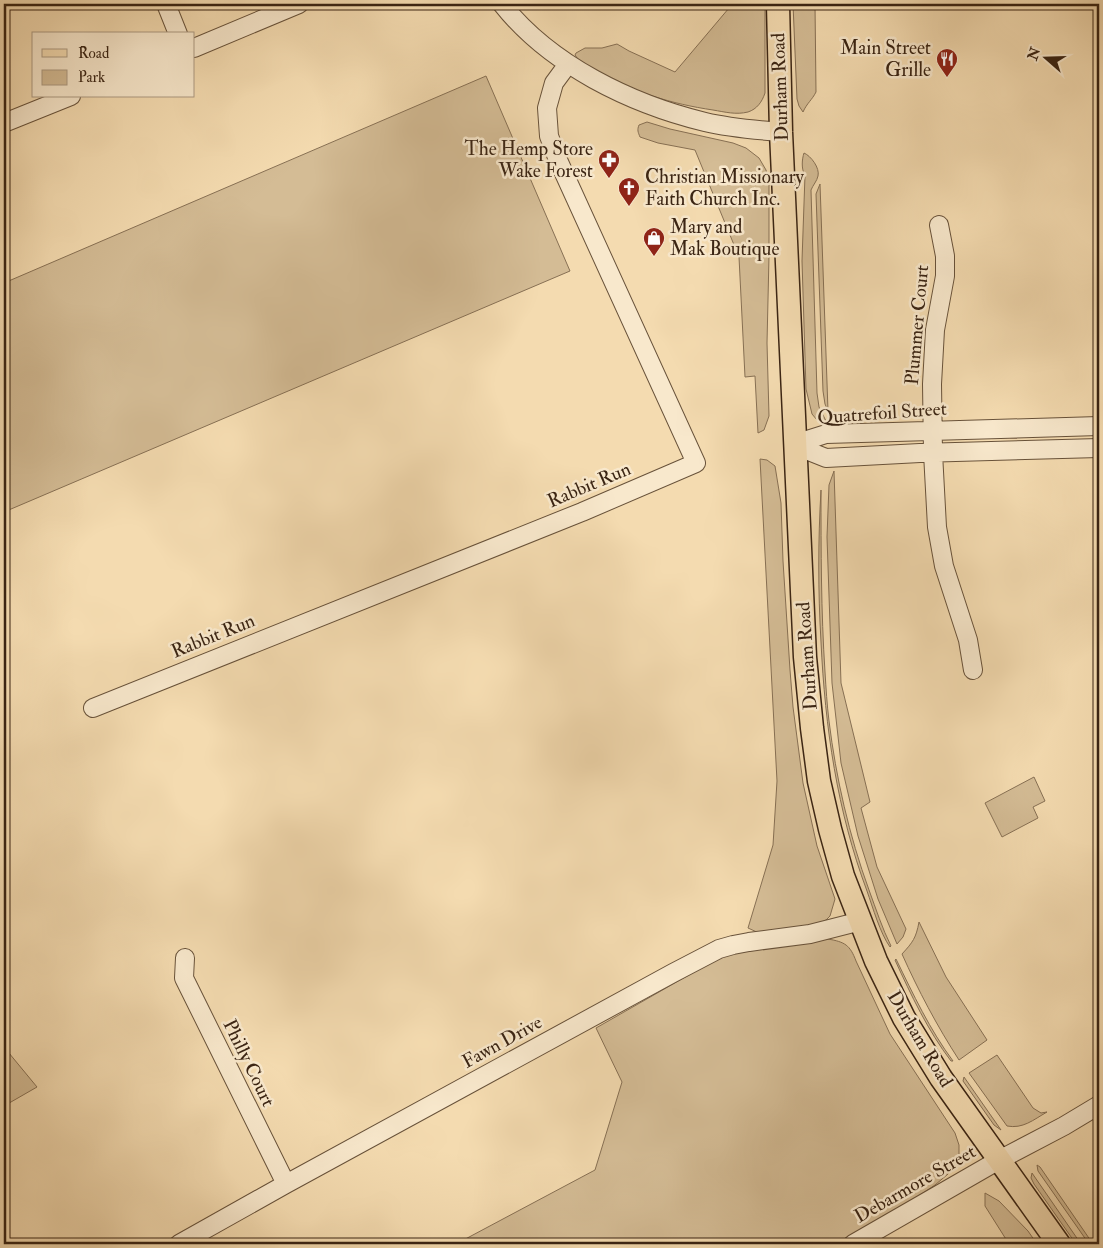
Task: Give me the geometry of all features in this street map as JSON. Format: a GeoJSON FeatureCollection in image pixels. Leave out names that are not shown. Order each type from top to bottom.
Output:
{"type":"FeatureCollection","features":[{"type":"Feature","properties":{"kind":"main road","name":"Durham Road"},"geometry":{"type":"LineString","coordinates":[[778,4],[781,132],[805,657],[819,780],[830,829],[843,876],[876,961],[904,1018],[940,1078],[1059,1244]]}},
{"type":"Feature","properties":{"kind":"street"},"geometry":{"type":"LineString","coordinates":[[166,4],[177,32]]}},
{"type":"Feature","properties":{"kind":"street"},"geometry":{"type":"LineString","coordinates":[[195,48],[299,4]]}},
{"type":"Feature","properties":{"kind":"street"},"geometry":{"type":"LineString","coordinates":[[502,4],[514,19],[545,48],[603,85],[639,101],[706,122],[733,128],[781,132]]}},
{"type":"Feature","properties":{"kind":"street","name":"Rabbit Run"},"geometry":{"type":"LineString","coordinates":[[93,708],[582,512],[696,463],[562,169],[549,136],[547,108],[554,83],[568,64]]}},
{"type":"Feature","properties":{"kind":"street"},"geometry":{"type":"LineString","coordinates":[[4,123],[66,98]]}},
{"type":"Feature","properties":{"kind":"street","name":"Plummer Court"},"geometry":{"type":"LineString","coordinates":[[939,225],[945,256],[945,276],[935,330],[932,384],[937,527],[944,566],[968,640],[973,670]]}},
{"type":"Feature","properties":{"kind":"street","name":"Quatrefoil Street"},"geometry":{"type":"LineString","coordinates":[[796,446],[826,434],[1099,426]]}},
{"type":"Feature","properties":{"kind":"street","name":"Quatrefoil Street"},"geometry":{"type":"LineString","coordinates":[[796,446],[826,458],[920,453],[1099,448]]}},
{"type":"Feature","properties":{"kind":"street","name":"Fawn Drive"},"geometry":{"type":"LineString","coordinates":[[180,1244],[286,1184],[719,949],[749,942],[810,934],[861,921]]}},
{"type":"Feature","properties":{"kind":"street","name":"Philly Court"},"geometry":{"type":"LineString","coordinates":[[185,958],[184,978],[286,1184]]}},
{"type":"Feature","properties":{"kind":"street","name":"Debarmore Street"},"geometry":{"type":"LineString","coordinates":[[853,1244],[999,1160],[1064,1126],[1099,1104]]}},
{"type":"Feature","properties":{"kind":"green space"},"geometry":{"type":"Polygon","coordinates":[[[729,4],[765,4],[765,93],[759,105],[748,112],[726,112],[682,104],[653,96],[610,78],[584,64],[575,55],[585,48],[602,48],[617,44],[675,72],[729,8],[729,4]]]}},
{"type":"Feature","properties":{"kind":"green space"},"geometry":{"type":"Polygon","coordinates":[[[793,4],[815,5],[816,92],[803,112],[797,99],[793,4]]]}},
{"type":"Feature","properties":{"kind":"green space"},"geometry":{"type":"Polygon","coordinates":[[[486,76],[570,271],[4,512],[4,283],[486,76]]]}},
{"type":"Feature","properties":{"kind":"green space"},"geometry":{"type":"Polygon","coordinates":[[[647,122],[733,143],[746,148],[759,158],[766,170],[769,185],[767,343],[769,416],[764,430],[758,433],[755,376],[745,377],[739,257],[695,150],[658,143],[640,137],[639,125],[647,122]]]}},
{"type":"Feature","properties":{"kind":"green space"},"geometry":{"type":"Polygon","coordinates":[[[804,153],[818,169],[817,180],[811,190],[817,393],[819,407],[826,421],[824,425],[812,414],[806,389],[802,261],[805,175],[802,164],[804,153]]]}},
{"type":"Feature","properties":{"kind":"green space"},"geometry":{"type":"Polygon","coordinates":[[[820,184],[828,411],[823,391],[816,194],[820,184]]]}},
{"type":"Feature","properties":{"kind":"green space"},"geometry":{"type":"Polygon","coordinates":[[[760,459],[767,460],[775,466],[781,503],[793,707],[803,783],[817,846],[835,899],[830,916],[815,926],[759,933],[748,928],[773,845],[777,781],[760,459]]]}},
{"type":"Feature","properties":{"kind":"green space"},"geometry":{"type":"Polygon","coordinates":[[[834,471],[841,683],[870,802],[861,808],[877,867],[906,929],[903,937],[897,944],[878,899],[858,836],[841,763],[832,683],[827,537],[829,485],[834,471]]]}},
{"type":"Feature","properties":{"kind":"green space"},"geometry":{"type":"Polygon","coordinates":[[[821,490],[823,626],[828,715],[832,742],[839,785],[855,848],[890,947],[877,920],[857,861],[840,799],[829,737],[819,604],[821,490]]]}},
{"type":"Feature","properties":{"kind":"green space"},"geometry":{"type":"Polygon","coordinates":[[[1034,777],[1045,801],[1033,807],[1038,818],[1002,837],[985,803],[1034,777]]]}},
{"type":"Feature","properties":{"kind":"green space"},"geometry":{"type":"Polygon","coordinates":[[[919,922],[946,977],[987,1040],[959,1060],[928,1008],[902,954],[913,940],[919,922]]]}},
{"type":"Feature","properties":{"kind":"green space"},"geometry":{"type":"Polygon","coordinates":[[[828,939],[843,943],[851,951],[890,1034],[955,1133],[959,1145],[959,1158],[948,1174],[935,1185],[905,1205],[835,1244],[456,1244],[595,1170],[622,1082],[596,1028],[722,956],[742,950],[828,939]]]}},
{"type":"Feature","properties":{"kind":"green space"},"geometry":{"type":"Polygon","coordinates":[[[896,959],[929,1024],[953,1061],[951,1061],[927,1025],[907,986],[896,959]]]}},
{"type":"Feature","properties":{"kind":"green space"},"geometry":{"type":"Polygon","coordinates":[[[4,1047],[37,1087],[4,1106],[4,1047]]]}},
{"type":"Feature","properties":{"kind":"green space"},"geometry":{"type":"Polygon","coordinates":[[[997,1055],[1033,1108],[1041,1113],[1047,1112],[1023,1125],[1007,1126],[969,1073],[997,1055]]]}},
{"type":"Feature","properties":{"kind":"green space"},"geometry":{"type":"Polygon","coordinates":[[[964,1077],[1001,1130],[994,1125],[963,1081],[964,1077]]]}},
{"type":"Feature","properties":{"kind":"green space"},"geometry":{"type":"Polygon","coordinates":[[[1037,1165],[1093,1244],[1089,1244],[1038,1171],[1037,1165]]]}},
{"type":"Feature","properties":{"kind":"green space"},"geometry":{"type":"Polygon","coordinates":[[[1032,1173],[1081,1244],[1076,1244],[1034,1184],[1031,1178],[1032,1173]]]}},
{"type":"Feature","properties":{"kind":"green space"},"geometry":{"type":"Polygon","coordinates":[[[985,1193],[999,1201],[1028,1231],[1037,1244],[1009,1244],[985,1206],[985,1193]]]}},
{"type":"Feature","properties":{"kind":"place","name":"Main Street Grille"},"geometry":{"type":"Point","coordinates":[947,78]}},
{"type":"Feature","properties":{"kind":"place","name":"The Hemp Store Wake Forest"},"geometry":{"type":"Point","coordinates":[609,179]}},
{"type":"Feature","properties":{"kind":"place","name":"Christian Missionary Faith Church Inc."},"geometry":{"type":"Point","coordinates":[629,207]}},
{"type":"Feature","properties":{"kind":"place","name":"Mary and Mak Boutique"},"geometry":{"type":"Point","coordinates":[654,257]}}]}
